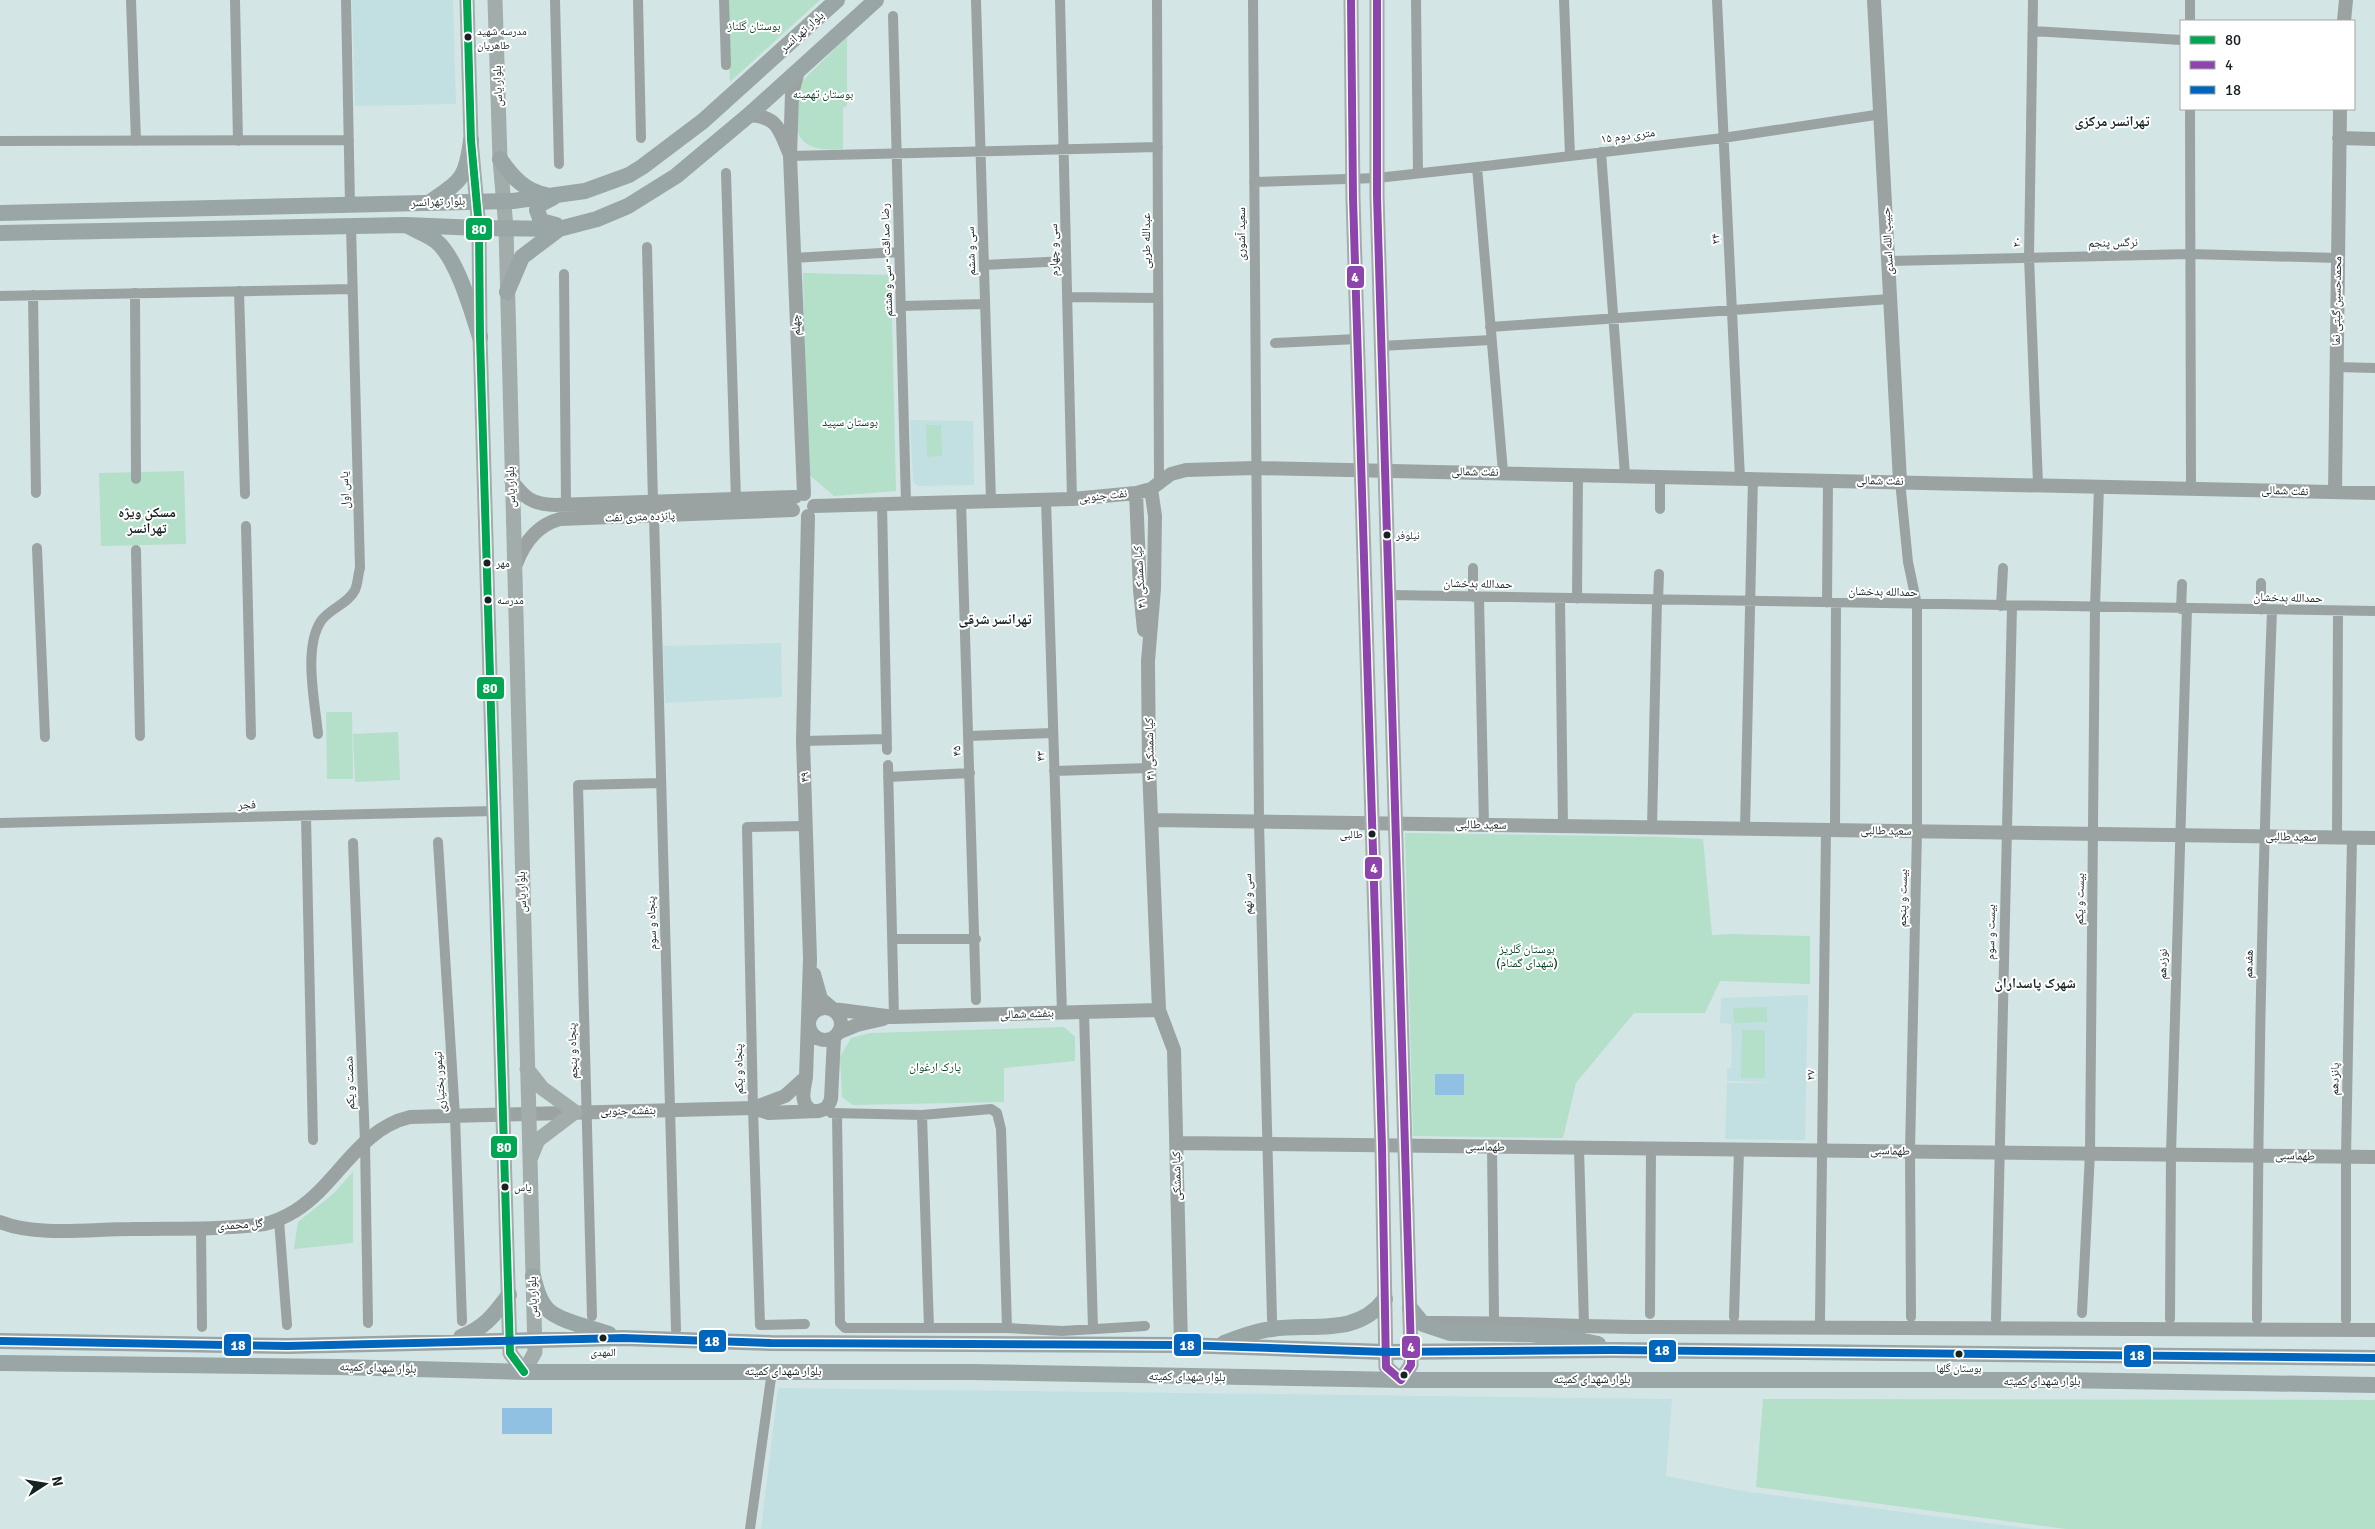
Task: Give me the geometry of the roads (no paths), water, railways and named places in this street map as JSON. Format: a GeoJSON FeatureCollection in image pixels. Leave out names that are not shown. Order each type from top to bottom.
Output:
{"type":"FeatureCollection","features":[{"type":"Feature","properties":{"kind":"main road","name":"بلوار یاس"},"geometry":{"type":"LineString","coordinates":[[467,0],[471,140],[480,228],[480,337],[510,1352],[524,1372],[535,1352],[506,292],[506,228],[502,201],[495,0]]}},
{"type":"Feature","properties":{"kind":"main road","name":"بلوار تهرانسر"},"geometry":{"type":"LineString","coordinates":[[0,213],[502,201],[585,191],[629,175],[656,158],[703,120],[837,0]]}},
{"type":"Feature","properties":{"kind":"main road","name":"بلوار تهرانسر"},"geometry":{"type":"LineString","coordinates":[[0,233],[406,225],[480,228],[565,227],[597,219],[628,206],[662,186],[695,162],[876,0]]}},
{"type":"Feature","properties":{"kind":"main road"},"geometry":{"type":"LineString","coordinates":[[1351,0],[1352,179],[1382,1146],[1386,1367],[1401,1380],[1411,1365],[1411,1352],[1390,596],[1381,346],[1377,178],[1377,0]]}},
{"type":"Feature","properties":{"kind":"main road"},"geometry":{"type":"LineString","coordinates":[[429,203],[463,176],[468,167],[471,140]]}},
{"type":"Feature","properties":{"kind":"main road"},"geometry":{"type":"LineString","coordinates":[[500,159],[513,176],[529,190],[556,196]]}},
{"type":"Feature","properties":{"kind":"main road"},"geometry":{"type":"LineString","coordinates":[[556,196],[539,204],[537,210],[538,218],[545,223],[565,227]]}},
{"type":"Feature","properties":{"kind":"main road"},"geometry":{"type":"LineString","coordinates":[[406,225],[437,242],[463,285],[480,337]]}},
{"type":"Feature","properties":{"kind":"main road"},"geometry":{"type":"LineString","coordinates":[[506,292],[522,257],[565,227]]}},
{"type":"Feature","properties":{"kind":"main road"},"geometry":{"type":"LineString","coordinates":[[494,811],[520,811]]}},
{"type":"Feature","properties":{"kind":"main road"},"geometry":{"type":"LineString","coordinates":[[527,1069],[542,1088],[581,1112],[538,1140],[530,1160]]}},
{"type":"Feature","properties":{"kind":"main road"},"geometry":{"type":"LineString","coordinates":[[532,1276],[537,1292],[548,1310],[570,1321],[623,1338]]}},
{"type":"Feature","properties":{"kind":"main road"},"geometry":{"type":"LineString","coordinates":[[448,1341],[477,1331],[494,1316],[509,1295]]}},
{"type":"Feature","properties":{"kind":"main road"},"geometry":{"type":"LineString","coordinates":[[1214,1346],[1249,1334],[1273,1329],[1324,1328],[1353,1323],[1371,1315],[1385,1299]]}},
{"type":"Feature","properties":{"kind":"main road"},"geometry":{"type":"LineString","coordinates":[[1410,1308],[1423,1324],[1450,1333],[1530,1334],[1574,1338],[1595,1343],[1612,1350]]}},
{"type":"Feature","properties":{"kind":"main road","name":"بلوار شهدای کمیته"},"geometry":{"type":"LineString","coordinates":[[0,1341],[288,1346],[448,1341],[534,1333],[771,1343],[1181,1345],[1386,1352],[1612,1350],[2375,1358]]}},
{"type":"Feature","properties":{"kind":"main road","name":"بلوار شهدای کمیته"},"geometry":{"type":"LineString","coordinates":[[0,1363],[339,1367],[524,1372],[971,1372],[1401,1380],[2037,1380],[2375,1385]]}},
{"type":"Feature","properties":{"kind":"street"},"geometry":{"type":"LineString","coordinates":[[131,0],[136,141]]}},
{"type":"Feature","properties":{"kind":"street"},"geometry":{"type":"LineString","coordinates":[[235,0],[238,141]]}},
{"type":"Feature","properties":{"kind":"street"},"geometry":{"type":"LineString","coordinates":[[346,0],[350,205]]}},
{"type":"Feature","properties":{"kind":"street"},"geometry":{"type":"LineString","coordinates":[[555,0],[559,164]]}},
{"type":"Feature","properties":{"kind":"street"},"geometry":{"type":"LineString","coordinates":[[638,0],[641,138]]}},
{"type":"Feature","properties":{"kind":"street"},"geometry":{"type":"LineString","coordinates":[[724,0],[726,65]]}},
{"type":"Feature","properties":{"kind":"street","name":"سی و ششم"},"geometry":{"type":"LineString","coordinates":[[976,0],[991,501]]}},
{"type":"Feature","properties":{"kind":"street","name":"سی و چهارم"},"geometry":{"type":"LineString","coordinates":[[1060,0],[1072,499]]}},
{"type":"Feature","properties":{"kind":"street","name":"عبدالله طربی"},"geometry":{"type":"LineString","coordinates":[[1155,485],[1158,298],[1156,0]]}},
{"type":"Feature","properties":{"kind":"street","name":"سعید آشوری"},"geometry":{"type":"LineString","coordinates":[[1253,0],[1255,468]]}},
{"type":"Feature","properties":{"kind":"street"},"geometry":{"type":"LineString","coordinates":[[1416,0],[1418,173]]}},
{"type":"Feature","properties":{"kind":"street"},"geometry":{"type":"LineString","coordinates":[[1564,0],[1570,156]]}},
{"type":"Feature","properties":{"kind":"street","name":"۲۴"},"geometry":{"type":"LineString","coordinates":[[1717,0],[1732,310],[1746,478],[1750,602],[1745,829]]}},
{"type":"Feature","properties":{"kind":"street","name":"حبیب الله اسدی"},"geometry":{"type":"LineString","coordinates":[[1874,0],[1882,114],[1900,481]]}},
{"type":"Feature","properties":{"kind":"street","name":"۲۰"},"geometry":{"type":"LineString","coordinates":[[2033,0],[2029,257],[2038,484]]}},
{"type":"Feature","properties":{"kind":"street"},"geometry":{"type":"LineString","coordinates":[[2190,0],[2190,20]]}},
{"type":"Feature","properties":{"kind":"street"},"geometry":{"type":"LineString","coordinates":[[2344,20],[2346,0]]}},
{"type":"Feature","properties":{"kind":"street","name":"رضا صداقت - سی و هشتم"},"geometry":{"type":"LineString","coordinates":[[893,16],[906,503]]}},
{"type":"Feature","properties":{"kind":"street"},"geometry":{"type":"LineString","coordinates":[[2033,31],[2180,40]]}},
{"type":"Feature","properties":{"kind":"street","name":"چهلم"},"geometry":{"type":"LineString","coordinates":[[798,71],[792,94],[790,156],[802,506]]}},
{"type":"Feature","properties":{"kind":"street"},"geometry":{"type":"LineString","coordinates":[[2190,110],[2191,488]]}},
{"type":"Feature","properties":{"kind":"street","name":"محمدحسین گیتی نما"},"geometry":{"type":"LineString","coordinates":[[2336,492],[2340,110]]}},
{"type":"Feature","properties":{"kind":"street","name":"۱۵ متری دوم"},"geometry":{"type":"LineString","coordinates":[[1254,182],[1377,178],[1724,138],[1882,114]]}},
{"type":"Feature","properties":{"kind":"street"},"geometry":{"type":"LineString","coordinates":[[749,115],[771,119],[777,125],[790,156],[1158,148]]}},
{"type":"Feature","properties":{"kind":"street"},"geometry":{"type":"LineString","coordinates":[[2339,138],[2375,139]]}},
{"type":"Feature","properties":{"kind":"street"},"geometry":{"type":"LineString","coordinates":[[0,141],[349,140]]}},
{"type":"Feature","properties":{"kind":"street"},"geometry":{"type":"LineString","coordinates":[[1600,152],[1625,475]]}},
{"type":"Feature","properties":{"kind":"street"},"geometry":{"type":"LineString","coordinates":[[1477,167],[1503,472]]}},
{"type":"Feature","properties":{"kind":"street"},"geometry":{"type":"LineString","coordinates":[[726,173],[736,506]]}},
{"type":"Feature","properties":{"kind":"street","name":"یاس اول"},"geometry":{"type":"LineString","coordinates":[[318,734],[311,657],[314,633],[322,619],[332,609],[345,602],[355,590],[360,568],[351,226]]}},
{"type":"Feature","properties":{"kind":"street","name":"پنجاه و سوم"},"geometry":{"type":"LineString","coordinates":[[647,247],[676,1330]]}},
{"type":"Feature","properties":{"kind":"street"},"geometry":{"type":"LineString","coordinates":[[793,258],[899,252]]}},
{"type":"Feature","properties":{"kind":"street","name":"نرگس پنجم"},"geometry":{"type":"LineString","coordinates":[[1889,261],[2190,254],[2337,258]]}},
{"type":"Feature","properties":{"kind":"street"},"geometry":{"type":"LineString","coordinates":[[984,265],[1066,261]]}},
{"type":"Feature","properties":{"kind":"street"},"geometry":{"type":"LineString","coordinates":[[564,274],[566,512]]}},
{"type":"Feature","properties":{"kind":"street"},"geometry":{"type":"LineString","coordinates":[[0,296],[352,288]]}},
{"type":"Feature","properties":{"kind":"street"},"geometry":{"type":"LineString","coordinates":[[240,291],[245,494]]}},
{"type":"Feature","properties":{"kind":"street"},"geometry":{"type":"LineString","coordinates":[[135,293],[136,479]]}},
{"type":"Feature","properties":{"kind":"street"},"geometry":{"type":"LineString","coordinates":[[33,295],[36,493]]}},
{"type":"Feature","properties":{"kind":"street"},"geometry":{"type":"LineString","coordinates":[[1067,297],[1158,298]]}},
{"type":"Feature","properties":{"kind":"street"},"geometry":{"type":"LineString","coordinates":[[1490,327],[1890,299]]}},
{"type":"Feature","properties":{"kind":"street"},"geometry":{"type":"LineString","coordinates":[[900,306],[985,304]]}},
{"type":"Feature","properties":{"kind":"street"},"geometry":{"type":"LineString","coordinates":[[1275,343],[1357,339]]}},
{"type":"Feature","properties":{"kind":"street"},"geometry":{"type":"LineString","coordinates":[[1381,346],[1491,340]]}},
{"type":"Feature","properties":{"kind":"street"},"geometry":{"type":"LineString","coordinates":[[2336,367],[2375,368]]}},
{"type":"Feature","properties":{"kind":"street","name":"نفت جنوبی"},"geometry":{"type":"LineString","coordinates":[[802,506],[1072,499],[1136,493],[1155,485],[1171,474],[1186,470],[1255,468],[1385,470]]}},
{"type":"Feature","properties":{"kind":"street","name":"سی و نهم"},"geometry":{"type":"LineString","coordinates":[[1255,468],[1259,822],[1272,1319]]}},
{"type":"Feature","properties":{"kind":"street","name":"نفت شمالی"},"geometry":{"type":"LineString","coordinates":[[1385,470],[2038,484],[2375,494]]}},
{"type":"Feature","properties":{"kind":"street"},"geometry":{"type":"LineString","coordinates":[[1577,599],[1578,474]]}},
{"type":"Feature","properties":{"kind":"street"},"geometry":{"type":"LineString","coordinates":[[1660,476],[1660,509]]}},
{"type":"Feature","properties":{"kind":"street","name":"پانزده متری نفت"},"geometry":{"type":"LineString","coordinates":[[511,480],[522,494],[536,504],[566,512],[736,506],[802,506]]}},
{"type":"Feature","properties":{"kind":"street","name":"۲۷"},"geometry":{"type":"LineString","coordinates":[[1820,1320],[1830,830],[1832,603],[1828,480]]}},
{"type":"Feature","properties":{"kind":"street","name":"بیست و پنجم"},"geometry":{"type":"LineString","coordinates":[[1900,481],[1908,562],[1917,605],[1917,831],[1910,1152],[1911,1317]]}},
{"type":"Feature","properties":{"kind":"street","name":"۴۱ کیا شمشکی"},"geometry":{"type":"LineString","coordinates":[[1155,485],[1154,589],[1148,661],[1149,768],[1153,820],[1159,1010]]}},
{"type":"Feature","properties":{"kind":"street","name":"بیست و یکم"},"geometry":{"type":"LineString","coordinates":[[2082,1313],[2090,1154],[2095,608],[2099,486]]}},
{"type":"Feature","properties":{"kind":"street","name":"کیا شمشکی ۴۱"},"geometry":{"type":"LineString","coordinates":[[1136,493],[1140,590],[1148,661]]}},
{"type":"Feature","properties":{"kind":"street","name":"۴۳"},"geometry":{"type":"LineString","coordinates":[[1046,500],[1062,1013]]}},
{"type":"Feature","properties":{"kind":"street","name":"۴۵"},"geometry":{"type":"LineString","coordinates":[[961,501],[976,939],[976,1000]]}},
{"type":"Feature","properties":{"kind":"street"},"geometry":{"type":"LineString","coordinates":[[882,503],[887,750]]}},
{"type":"Feature","properties":{"kind":"street","name":"۴۹"},"geometry":{"type":"LineString","coordinates":[[802,506],[806,595],[803,741],[810,959]]}},
{"type":"Feature","properties":{"kind":"street","name":"پانزده متری نفت"},"geometry":{"type":"LineString","coordinates":[[514,570],[522,547],[546,523],[566,512]]}},
{"type":"Feature","properties":{"kind":"street"},"geometry":{"type":"LineString","coordinates":[[246,526],[251,735]]}},
{"type":"Feature","properties":{"kind":"street"},"geometry":{"type":"LineString","coordinates":[[37,548],[45,737]]}},
{"type":"Feature","properties":{"kind":"street"},"geometry":{"type":"LineString","coordinates":[[136,550],[140,736]]}},
{"type":"Feature","properties":{"kind":"street"},"geometry":{"type":"LineString","coordinates":[[1473,568],[1476,597],[1484,825]]}},
{"type":"Feature","properties":{"kind":"street","name":"بیست و سوم"},"geometry":{"type":"LineString","coordinates":[[1996,1319],[2006,833],[2007,606],[2003,568]]}},
{"type":"Feature","properties":{"kind":"street"},"geometry":{"type":"LineString","coordinates":[[1652,828],[1659,574]]}},
{"type":"Feature","properties":{"kind":"street"},"geometry":{"type":"LineString","coordinates":[[2261,583],[2261,610]]}},
{"type":"Feature","properties":{"kind":"street","name":"نوزدهم"},"geometry":{"type":"LineString","coordinates":[[2170,1319],[2171,1154],[2184,609],[2182,584]]}},
{"type":"Feature","properties":{"kind":"street","name":"حمدالله بدخشان"},"geometry":{"type":"LineString","coordinates":[[1390,596],[2375,611]]}},
{"type":"Feature","properties":{"kind":"street"},"geometry":{"type":"LineString","coordinates":[[1560,598],[1563,826]]}},
{"type":"Feature","properties":{"kind":"street","name":"هفدهم"},"geometry":{"type":"LineString","coordinates":[[2257,1318],[2257,1155],[2264,836],[2272,610]]}},
{"type":"Feature","properties":{"kind":"street"},"geometry":{"type":"LineString","coordinates":[[2337,837],[2338,611]]}},
{"type":"Feature","properties":{"kind":"street"},"geometry":{"type":"LineString","coordinates":[[969,736],[1053,733]]}},
{"type":"Feature","properties":{"kind":"street"},"geometry":{"type":"LineString","coordinates":[[803,741],[887,739]]}},
{"type":"Feature","properties":{"kind":"street"},"geometry":{"type":"LineString","coordinates":[[888,765],[894,1017]]}},
{"type":"Feature","properties":{"kind":"street"},"geometry":{"type":"LineString","coordinates":[[1054,771],[1149,768]]}},
{"type":"Feature","properties":{"kind":"street"},"geometry":{"type":"LineString","coordinates":[[888,777],[970,773]]}},
{"type":"Feature","properties":{"kind":"street","name":"پنجاه و پنجم"},"geometry":{"type":"LineString","coordinates":[[592,1316],[581,1112],[578,785],[660,783]]}},
{"type":"Feature","properties":{"kind":"street","name":"فجر"},"geometry":{"type":"LineString","coordinates":[[0,823],[494,811]]}},
{"type":"Feature","properties":{"kind":"street"},"geometry":{"type":"LineString","coordinates":[[306,816],[313,1140]]}},
{"type":"Feature","properties":{"kind":"street"},"geometry":{"type":"LineString","coordinates":[[1153,820],[1372,824]]}},
{"type":"Feature","properties":{"kind":"street","name":"سعید طالبی"},"geometry":{"type":"LineString","coordinates":[[1372,824],[2375,838]]}},
{"type":"Feature","properties":{"kind":"street","name":"پنجاه و یکم"},"geometry":{"type":"LineString","coordinates":[[805,1324],[760,1325],[752,1108],[747,827],[806,826]]}},
{"type":"Feature","properties":{"kind":"street","name":"پانزدهم"},"geometry":{"type":"LineString","coordinates":[[2346,1320],[2346,1156],[2352,838]]}},
{"type":"Feature","properties":{"kind":"street","name":"تیمور بختیاری"},"geometry":{"type":"LineString","coordinates":[[438,842],[455,1116],[462,1321]]}},
{"type":"Feature","properties":{"kind":"street","name":"شصت و یکم"},"geometry":{"type":"LineString","coordinates":[[353,843],[365,1142],[368,1323]]}},
{"type":"Feature","properties":{"kind":"street"},"geometry":{"type":"LineString","coordinates":[[892,939],[976,939]]}},
{"type":"Feature","properties":{"kind":"street"},"geometry":{"type":"LineString","coordinates":[[810,959],[821,999],[839,1015],[842,1024],[836,1035],[831,1099],[826,1108],[817,1112],[808,1108],[803,1100],[806,1078],[810,959]]}},
{"type":"Feature","properties":{"kind":"street"},"geometry":{"type":"LineString","coordinates":[[833,1009],[824,1007],[816,1010],[810,1016],[808,1025],[810,1033],[817,1039],[825,1041],[836,1035]]}},
{"type":"Feature","properties":{"kind":"street","name":"بنفشه شمالی"},"geometry":{"type":"LineString","coordinates":[[833,1009],[894,1017],[1159,1010]]}},
{"type":"Feature","properties":{"kind":"street","name":"کیا شمشکی"},"geometry":{"type":"LineString","coordinates":[[1159,1010],[1174,1050],[1181,1345]]}},
{"type":"Feature","properties":{"kind":"street"},"geometry":{"type":"LineString","coordinates":[[1084,1012],[1093,1329]]}},
{"type":"Feature","properties":{"kind":"street","name":"بنفشه شمالی"},"geometry":{"type":"LineString","coordinates":[[836,1035],[857,1025],[894,1017]]}},
{"type":"Feature","properties":{"kind":"street","name":"بنفشه جنوبی"},"geometry":{"type":"LineString","coordinates":[[752,1108],[785,1096],[806,1078]]}},
{"type":"Feature","properties":{"kind":"street","name":"بنفشه جنوبی"},"geometry":{"type":"LineString","coordinates":[[503,1114],[752,1108],[769,1113],[817,1112],[922,1115],[991,1109],[997,1113],[1000,1122],[1007,1328]]}},
{"type":"Feature","properties":{"kind":"street","name":"گل محمدی"},"geometry":{"type":"LineString","coordinates":[[0,1222],[21,1228],[48,1230],[264,1224],[279,1220],[313,1198],[365,1142],[382,1127],[395,1120],[410,1117],[503,1114]]}},
{"type":"Feature","properties":{"kind":"street"},"geometry":{"type":"LineString","coordinates":[[837,1114],[840,1323],[845,1328],[1007,1328],[1062,1332],[1145,1326]]}},
{"type":"Feature","properties":{"kind":"street"},"geometry":{"type":"LineString","coordinates":[[922,1115],[929,1328]]}},
{"type":"Feature","properties":{"kind":"street"},"geometry":{"type":"LineString","coordinates":[[1176,1143],[1382,1146]]}},
{"type":"Feature","properties":{"kind":"street","name":"طهماسبی"},"geometry":{"type":"LineString","coordinates":[[1382,1146],[2375,1157]]}},
{"type":"Feature","properties":{"kind":"street"},"geometry":{"type":"LineString","coordinates":[[1492,1147],[1494,1316]]}},
{"type":"Feature","properties":{"kind":"street"},"geometry":{"type":"LineString","coordinates":[[1579,1148],[1584,1324]]}},
{"type":"Feature","properties":{"kind":"street"},"geometry":{"type":"LineString","coordinates":[[1650,1314],[1651,1149]]}},
{"type":"Feature","properties":{"kind":"street"},"geometry":{"type":"LineString","coordinates":[[1734,1317],[1738,1150]]}},
{"type":"Feature","properties":{"kind":"street"},"geometry":{"type":"LineString","coordinates":[[279,1220],[287,1325]]}},
{"type":"Feature","properties":{"kind":"street"},"geometry":{"type":"LineString","coordinates":[[201,1227],[202,1327]]}},
{"type":"Feature","properties":{"kind":"street"},"geometry":{"type":"LineString","coordinates":[[1423,1324],[1494,1322],[1650,1327],[2081,1327],[2375,1330]]}},
{"type":"Feature","properties":{"kind":"street"},"geometry":{"type":"LineString","coordinates":[[750,1529],[772,1371]]}},
{"type":"Feature","properties":{"kind":"water"},"geometry":{"type":"Polygon","coordinates":[[[1435,1074],[1464,1074],[1464,1095],[1435,1095],[1435,1074]]]}},
{"type":"Feature","properties":{"kind":"water"},"geometry":{"type":"Polygon","coordinates":[[[502,1408],[552,1408],[552,1434],[502,1434],[502,1408]]]}},
{"type":"Feature","properties":{"kind":"place","name":"مدرسه شهید طاهریان"},"geometry":{"type":"Point","coordinates":[468,37]}},
{"type":"Feature","properties":{"kind":"place","name":"نیلوفر"},"geometry":{"type":"Point","coordinates":[1387,535]}},
{"type":"Feature","properties":{"kind":"place","name":"مهر"},"geometry":{"type":"Point","coordinates":[487,563]}},
{"type":"Feature","properties":{"kind":"place","name":"مدرسه"},"geometry":{"type":"Point","coordinates":[488,600]}},
{"type":"Feature","properties":{"kind":"place","name":"طالبی"},"geometry":{"type":"Point","coordinates":[1372,834]}},
{"type":"Feature","properties":{"kind":"place","name":"یاس"},"geometry":{"type":"Point","coordinates":[505,1187]}},
{"type":"Feature","properties":{"kind":"place","name":"المهدی"},"geometry":{"type":"Point","coordinates":[603,1338]}},
{"type":"Feature","properties":{"kind":"place","name":"بوستان گلها"},"geometry":{"type":"Point","coordinates":[1959,1354]}},
{"type":"Feature","properties":{"kind":"district","name":"تهرانسر مرکزی"},"geometry":{"type":"Point","coordinates":[2112,121]}},
{"type":"Feature","properties":{"kind":"district","name":"مسکن ویژه تهرانسر"},"geometry":{"type":"Point","coordinates":[147,520]}},
{"type":"Feature","properties":{"kind":"district","name":"تهرانسر شرقی"},"geometry":{"type":"Point","coordinates":[995,619]}},
{"type":"Feature","properties":{"kind":"district","name":"شهرک پاسداران"},"geometry":{"type":"Point","coordinates":[2035,983]}},
{"type":"Feature","properties":{"kind":"park label","name":"بوستان گلناز"},"geometry":{"type":"Point","coordinates":[754,26]}},
{"type":"Feature","properties":{"kind":"park label","name":"بوستان تهمینه"},"geometry":{"type":"Point","coordinates":[823,94]}},
{"type":"Feature","properties":{"kind":"park label","name":"بوستان سپید"},"geometry":{"type":"Point","coordinates":[850,422]}},
{"type":"Feature","properties":{"kind":"park label","name":"بوستان گلریز (شهدای گمنام)"},"geometry":{"type":"Point","coordinates":[1527,956]}},
{"type":"Feature","properties":{"kind":"park label","name":"پارک ارغوان"},"geometry":{"type":"Point","coordinates":[935,1067]}}]}
